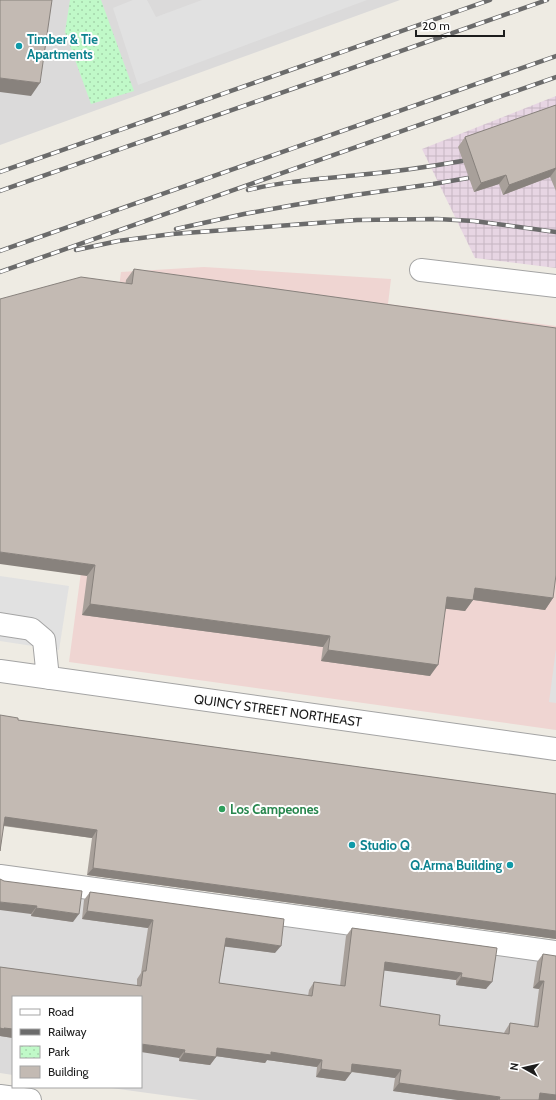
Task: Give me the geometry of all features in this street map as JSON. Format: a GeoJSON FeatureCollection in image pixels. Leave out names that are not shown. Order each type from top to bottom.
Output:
{"type":"FeatureCollection","features":[{"type":"Feature","properties":{"kind":"street"},"geometry":{"type":"LineString","coordinates":[[421,270],[556,286]]}},
{"type":"Feature","properties":{"kind":"street"},"geometry":{"type":"LineString","coordinates":[[0,624],[31,629],[44,640],[48,678]]}},
{"type":"Feature","properties":{"kind":"street","name":"QUINCY STREET NORTHEAST"},"geometry":{"type":"LineString","coordinates":[[0,671],[556,749]]}},
{"type":"Feature","properties":{"kind":"street"},"geometry":{"type":"LineString","coordinates":[[0,876],[556,952]]}},
{"type":"Feature","properties":{"kind":"street"},"geometry":{"type":"LineString","coordinates":[[0,1096],[30,1100]]}},
{"type":"Feature","properties":{"kind":"shaded area"},"geometry":{"type":"Polygon","coordinates":[[[0,0],[400,0],[0,145],[0,0]]]}},
{"type":"Feature","properties":{"kind":"shaded area"},"geometry":{"type":"Polygon","coordinates":[[[133,0],[147,0],[156,17],[202,0],[367,0],[138,85],[113,8],[133,0]]]}},
{"type":"Feature","properties":{"kind":"shaded area"},"geometry":{"type":"Polygon","coordinates":[[[556,96],[556,268],[475,258],[422,149],[556,96]]]}},
{"type":"Feature","properties":{"kind":"shaded area"},"geometry":{"type":"Polygon","coordinates":[[[204,267],[391,279],[388,304],[556,326],[556,730],[69,662],[121,272],[204,267]]]}},
{"type":"Feature","properties":{"kind":"shaded area"},"geometry":{"type":"Polygon","coordinates":[[[0,576],[69,586],[59,650],[0,641],[0,576]]]}},
{"type":"Feature","properties":{"kind":"shaded area"},"geometry":{"type":"Polygon","coordinates":[[[556,649],[556,703],[549,702],[556,649]]]}},
{"type":"Feature","properties":{"kind":"shaded area"},"geometry":{"type":"Polygon","coordinates":[[[0,871],[556,947],[556,1100],[199,1100],[111,1088],[142,1088],[142,996],[12,996],[12,1075],[0,1073],[0,871]]]}},
{"type":"Feature","properties":{"kind":"green space"},"geometry":{"type":"Polygon","coordinates":[[[70,0],[101,0],[134,91],[91,104],[65,32],[70,0]]]}},
{"type":"Feature","properties":{"kind":"building","name":"Timber & Tie Apartments"},"geometry":{"type":"Polygon","coordinates":[[[0,0],[52,0],[40,83],[0,78],[0,0]]]}},
{"type":"Feature","properties":{"kind":"building"},"geometry":{"type":"Polygon","coordinates":[[[556,105],[556,168],[509,185],[506,175],[481,183],[465,137],[556,105]]]}},
{"type":"Feature","properties":{"kind":"building"},"geometry":{"type":"Polygon","coordinates":[[[134,269],[556,328],[556,575],[553,598],[475,588],[473,600],[447,597],[438,665],[328,650],[330,636],[90,604],[95,565],[0,552],[0,299],[81,277],[132,284],[134,269]]]}},
{"type":"Feature","properties":{"kind":"building"},"geometry":{"type":"Polygon","coordinates":[[[0,715],[18,718],[18,720],[556,794],[556,931],[93,868],[97,830],[5,817],[0,851],[0,715]]]}},
{"type":"Feature","properties":{"kind":"building"},"geometry":{"type":"Polygon","coordinates":[[[0,879],[4,881],[82,891],[79,914],[36,908],[37,906],[0,902],[0,879]]]}},
{"type":"Feature","properties":{"kind":"building"},"geometry":{"type":"Polygon","coordinates":[[[90,892],[284,919],[281,946],[226,938],[219,983],[312,996],[314,982],[345,986],[352,928],[497,948],[492,982],[461,977],[462,973],[385,962],[380,1006],[440,1015],[439,1025],[509,1034],[510,1023],[538,1027],[544,981],[539,981],[543,954],[556,956],[556,1095],[540,1093],[539,1100],[499,1100],[500,1097],[399,1083],[401,1070],[352,1064],[351,1073],[321,1069],[322,1060],[271,1052],[271,1055],[217,1048],[216,1057],[184,1053],[185,1050],[142,1044],[142,996],[12,996],[12,1029],[0,1028],[0,967],[141,986],[143,971],[146,971],[153,920],[87,911],[90,892]]]}},
{"type":"Feature","properties":{"kind":"railway"},"geometry":{"type":"LineString","coordinates":[[0,172],[490,0]]}},
{"type":"Feature","properties":{"kind":"railway"},"geometry":{"type":"LineString","coordinates":[[0,191],[547,0]]}},
{"type":"Feature","properties":{"kind":"railway"},"geometry":{"type":"LineString","coordinates":[[0,251],[556,56]]}},
{"type":"Feature","properties":{"kind":"railway"},"geometry":{"type":"LineString","coordinates":[[0,272],[556,77]]}},
{"type":"Feature","properties":{"kind":"railway"},"geometry":{"type":"LineString","coordinates":[[248,190],[289,182],[397,171],[462,161]]}},
{"type":"Feature","properties":{"kind":"railway"},"geometry":{"type":"LineString","coordinates":[[176,229],[294,205],[468,178]]}},
{"type":"Feature","properties":{"kind":"railway"},"geometry":{"type":"LineString","coordinates":[[76,250],[118,241],[172,234],[357,220],[437,219],[474,221],[556,232]]}},
{"type":"Feature","properties":{"kind":"place","name":"Timber & Tie Apartments"},"geometry":{"type":"Point","coordinates":[19,46]}},
{"type":"Feature","properties":{"kind":"place","name":"Los Campeones"},"geometry":{"type":"Point","coordinates":[222,809]}},
{"type":"Feature","properties":{"kind":"place","name":"Studio Q"},"geometry":{"type":"Point","coordinates":[352,845]}},
{"type":"Feature","properties":{"kind":"place","name":"Q.Arma Building"},"geometry":{"type":"Point","coordinates":[510,865]}}]}
